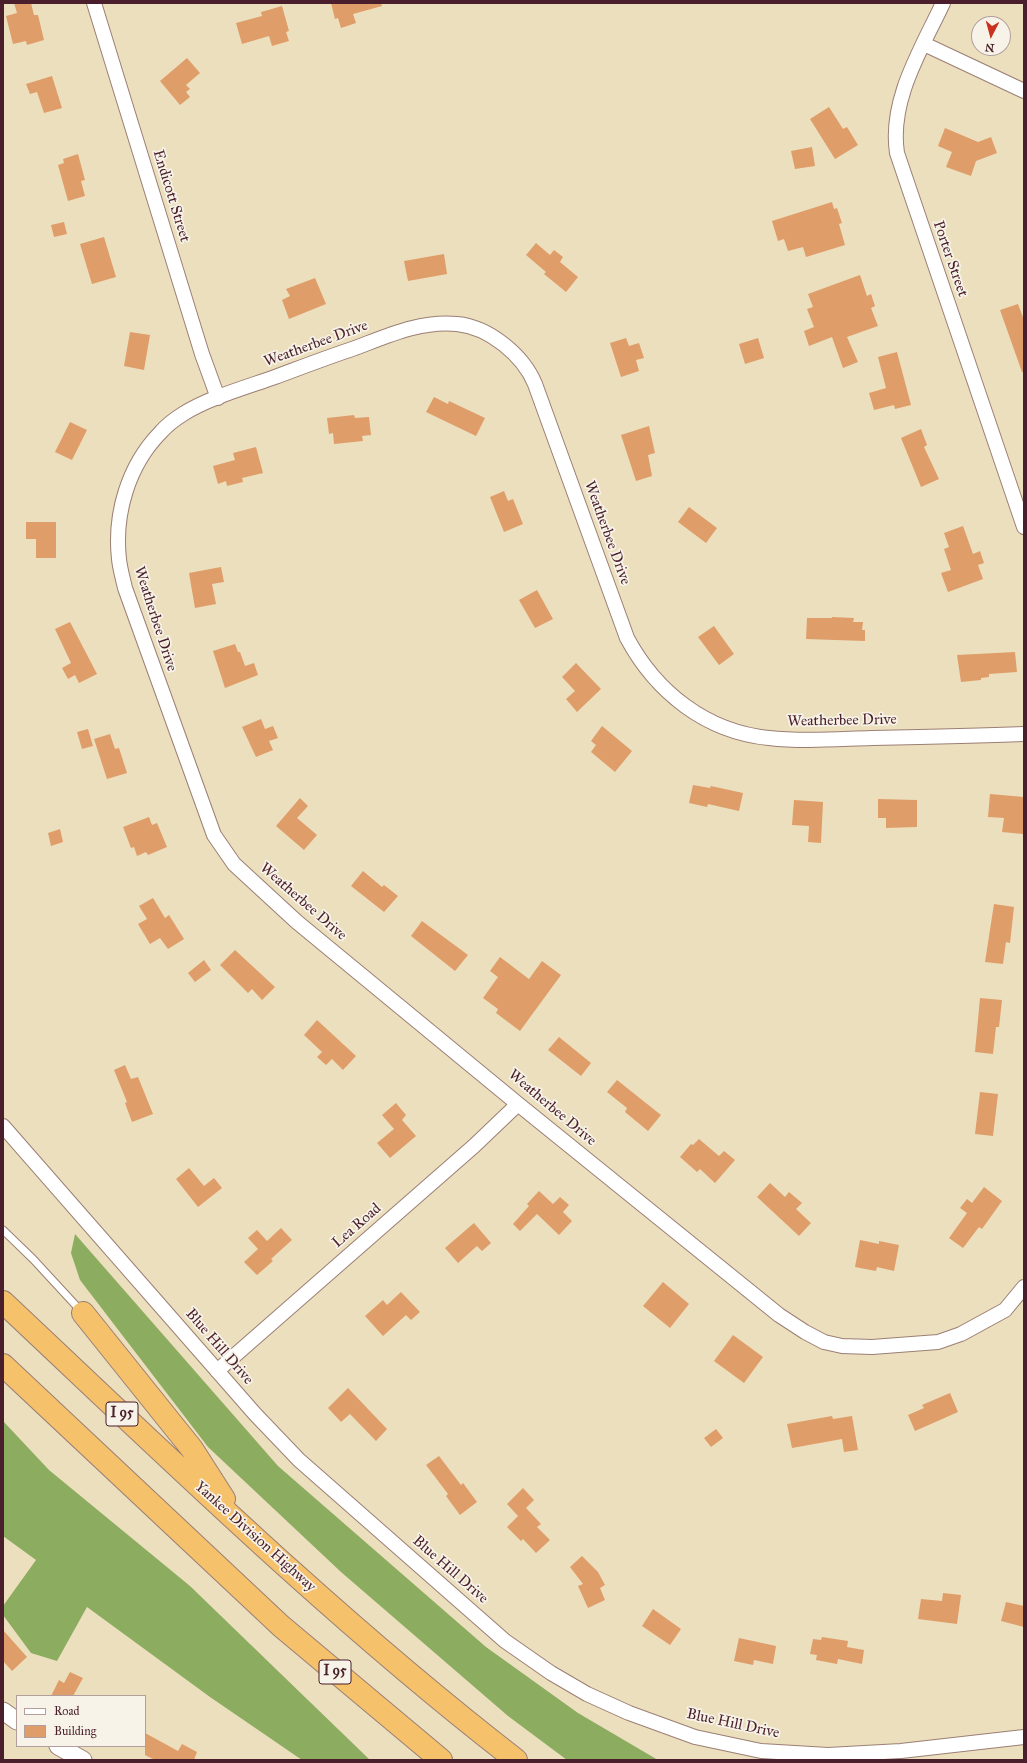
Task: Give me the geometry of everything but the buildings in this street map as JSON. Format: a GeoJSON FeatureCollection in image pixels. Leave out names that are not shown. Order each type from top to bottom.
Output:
{"type":"FeatureCollection","features":[{"type":"Feature","properties":{"kind":"highway","name":"Yankee Division Highway"},"geometry":{"type":"LineString","coordinates":[[3,1302],[241,1525],[347,1621],[459,1716],[516,1760]]}},
{"type":"Feature","properties":{"kind":"highway"},"geometry":{"type":"LineString","coordinates":[[83,1313],[192,1448],[241,1525]]}},
{"type":"Feature","properties":{"kind":"highway","name":"I 95"},"geometry":{"type":"LineString","coordinates":[[3,1365],[281,1626],[441,1760]]}},
{"type":"Feature","properties":{"kind":"street","name":"Endicott Street"},"geometry":{"type":"LineString","coordinates":[[94,3],[202,354],[218,398]]}},
{"type":"Feature","properties":{"kind":"street","name":"Porter Street"},"geometry":{"type":"LineString","coordinates":[[942,3],[905,87],[898,109],[895,138],[897,153],[1024,527]]}},
{"type":"Feature","properties":{"kind":"street"},"geometry":{"type":"LineString","coordinates":[[924,44],[1024,91]]}},
{"type":"Feature","properties":{"kind":"street","name":"Weatherbee Drive"},"geometry":{"type":"LineString","coordinates":[[1024,734],[821,739],[769,738],[730,729],[683,706],[656,681],[641,662],[627,638],[532,377],[518,357],[493,338],[474,328],[448,323],[415,327],[218,398],[183,414],[160,433],[141,458],[129,479],[119,527],[119,558],[125,588],[214,835],[234,864],[297,922],[518,1104],[780,1315],[805,1332],[824,1342],[842,1346],[872,1347],[938,1342],[961,1334],[1006,1310],[1024,1287]]}},
{"type":"Feature","properties":{"kind":"street","name":"Lea Road"},"geometry":{"type":"LineString","coordinates":[[217,1371],[474,1146],[518,1104]]}},
{"type":"Feature","properties":{"kind":"street","name":"Blue Hill Drive"},"geometry":{"type":"LineString","coordinates":[[3,1126],[255,1414],[299,1460],[505,1641],[569,1683],[629,1713],[695,1737],[761,1751],[828,1756],[901,1751],[1024,1737]]}},
{"type":"Feature","properties":{"kind":"street"},"geometry":{"type":"LineString","coordinates":[[3,1711],[16,1720]]}},
{"type":"Feature","properties":{"kind":"street"},"geometry":{"type":"LineString","coordinates":[[60,1747],[82,1760]]}},
{"type":"Feature","properties":{"kind":"lane"},"geometry":{"type":"LineString","coordinates":[[3,1230],[33,1259],[83,1313]]}},
{"type":"Feature","properties":{"kind":"green space"},"geometry":{"type":"Polygon","coordinates":[[[75,1234],[278,1466],[486,1647],[578,1713],[658,1760],[567,1760],[508,1716],[341,1572],[208,1447],[80,1280],[71,1253],[75,1234]]]}},
{"type":"Feature","properties":{"kind":"green space"},"geometry":{"type":"Polygon","coordinates":[[[3,1421],[49,1470],[190,1586],[370,1760],[302,1760],[210,1697],[87,1607],[57,1661],[31,1653],[3,1615],[3,1606],[36,1560],[3,1536],[3,1421]]]}}]}
